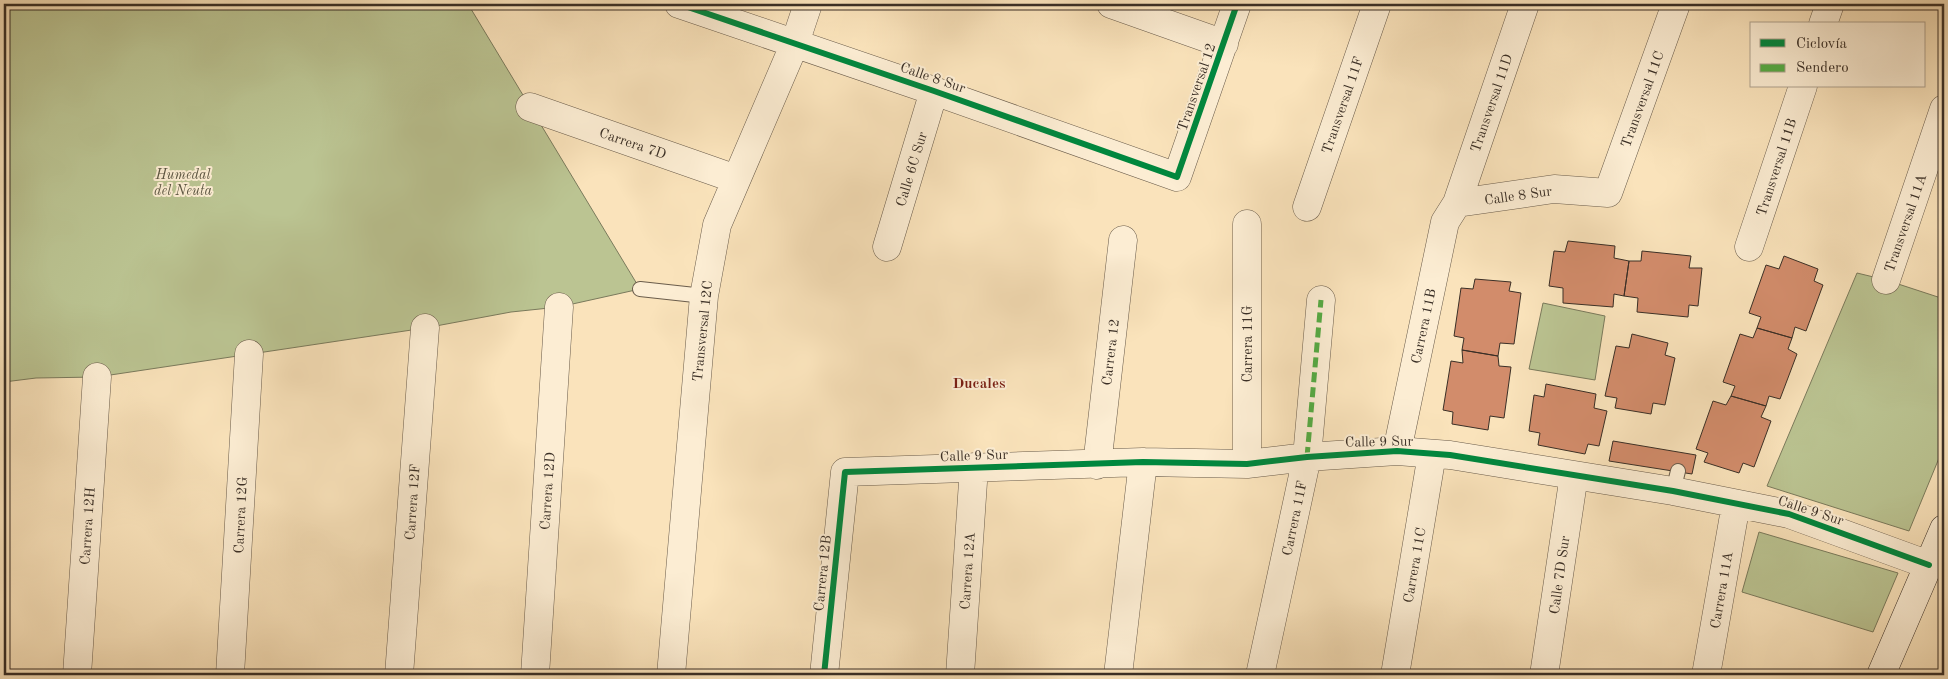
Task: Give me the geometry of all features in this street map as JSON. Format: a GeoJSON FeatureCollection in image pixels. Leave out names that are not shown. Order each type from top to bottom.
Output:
{"type":"FeatureCollection","features":[{"type":"Feature","properties":{"kind":"street","name":"Calle 8 Sur"},"geometry":{"type":"LineString","coordinates":[[679,4],[1177,177]]}},
{"type":"Feature","properties":{"kind":"street","name":"Transversal 12C"},"geometry":{"type":"LineString","coordinates":[[670,675],[704,296],[717,225],[795,43],[808,4]]}},
{"type":"Feature","properties":{"kind":"street"},"geometry":{"type":"LineString","coordinates":[[1111,4],[1224,44]]}},
{"type":"Feature","properties":{"kind":"street","name":"Transversal 12"},"geometry":{"type":"LineString","coordinates":[[1177,177],[1237,4]]}},
{"type":"Feature","properties":{"kind":"street","name":"Transversal 11F"},"geometry":{"type":"LineString","coordinates":[[1307,207],[1377,4]]}},
{"type":"Feature","properties":{"kind":"street","name":"Transversal 11D"},"geometry":{"type":"LineString","coordinates":[[1457,203],[1525,4]]}},
{"type":"Feature","properties":{"kind":"street","name":"Transversal 11C"},"geometry":{"type":"LineString","coordinates":[[1608,193],[1676,4]]}},
{"type":"Feature","properties":{"kind":"street"},"geometry":{"type":"LineString","coordinates":[[1824,22],[1830,4]]}},
{"type":"Feature","properties":{"kind":"street","name":"Transversal 11B"},"geometry":{"type":"LineString","coordinates":[[1749,247],[1802,88]]}},
{"type":"Feature","properties":{"kind":"street","name":"Calle 6C Sur"},"geometry":{"type":"LineString","coordinates":[[887,247],[934,91]]}},
{"type":"Feature","properties":{"kind":"street","name":"Carrera 7D"},"geometry":{"type":"LineString","coordinates":[[530,107],[736,179]]}},
{"type":"Feature","properties":{"kind":"street","name":"Transversal 11A"},"geometry":{"type":"LineString","coordinates":[[1886,280],[1944,109]]}},
{"type":"Feature","properties":{"kind":"street","name":"Calle 8 Sur"},"geometry":{"type":"LineString","coordinates":[[1457,203],[1554,189],[1608,193]]}},
{"type":"Feature","properties":{"kind":"street","name":"Carrera 11B"},"geometry":{"type":"LineString","coordinates":[[1397,451],[1445,222],[1457,203]]}},
{"type":"Feature","properties":{"kind":"street","name":"Carrera 11G"},"geometry":{"type":"LineString","coordinates":[[1247,224],[1247,464]]}},
{"type":"Feature","properties":{"kind":"street","name":"Carrera 12"},"geometry":{"type":"LineString","coordinates":[[1097,465],[1123,240]]}},
{"type":"Feature","properties":{"kind":"street","name":"Carrera 11F"},"geometry":{"type":"LineString","coordinates":[[1260,675],[1307,457],[1322,300]]}},
{"type":"Feature","properties":{"kind":"street","name":"Carrera 12D"},"geometry":{"type":"LineString","coordinates":[[535,675],[559,307]]}},
{"type":"Feature","properties":{"kind":"street","name":"Carrera 12F"},"geometry":{"type":"LineString","coordinates":[[399,675],[425,328]]}},
{"type":"Feature","properties":{"kind":"street","name":"Carrera 12G"},"geometry":{"type":"LineString","coordinates":[[230,675],[249,354]]}},
{"type":"Feature","properties":{"kind":"street","name":"Carrera 12H"},"geometry":{"type":"LineString","coordinates":[[77,675],[97,377]]}},
{"type":"Feature","properties":{"kind":"street","name":"Calle 9 Sur"},"geometry":{"type":"LineString","coordinates":[[845,472],[1143,462],[1247,464],[1307,457],[1397,451],[1432,454],[1574,475],[1676,481],[1736,504],[1789,514],[1929,565]]}},
{"type":"Feature","properties":{"kind":"street","name":"Carrera 11C"},"geometry":{"type":"LineString","coordinates":[[1395,675],[1432,454]]}},
{"type":"Feature","properties":{"kind":"street"},"geometry":{"type":"LineString","coordinates":[[1118,675],[1143,462]]}},
{"type":"Feature","properties":{"kind":"street","name":"Carrera 12A"},"geometry":{"type":"LineString","coordinates":[[960,675],[974,467]]}},
{"type":"Feature","properties":{"kind":"street","name":"Carrera 12B"},"geometry":{"type":"LineString","coordinates":[[824,675],[845,472]]}},
{"type":"Feature","properties":{"kind":"street","name":"Calle 7D Sur"},"geometry":{"type":"LineString","coordinates":[[1544,675],[1574,475]]}},
{"type":"Feature","properties":{"kind":"street","name":"Carrera 11A"},"geometry":{"type":"LineString","coordinates":[[1706,675],[1736,504]]}},
{"type":"Feature","properties":{"kind":"street"},"geometry":{"type":"LineString","coordinates":[[1881,675],[1944,529]]}},
{"type":"Feature","properties":{"kind":"lane"},"geometry":{"type":"LineString","coordinates":[[640,290],[704,296]]}},
{"type":"Feature","properties":{"kind":"green space","name":"Humedal del Neuta"},"geometry":{"type":"Polygon","coordinates":[[[4,4],[468,4],[640,289],[559,307],[511,312],[425,328],[97,377],[36,378],[4,382],[4,4]]]}},
{"type":"Feature","properties":{"kind":"green space"},"geometry":{"type":"Polygon","coordinates":[[[1857,273],[1886,280],[1944,299],[1944,446],[1909,531],[1767,486],[1857,273]]]}},
{"type":"Feature","properties":{"kind":"green space"},"geometry":{"type":"Polygon","coordinates":[[[1543,303],[1605,316],[1595,380],[1529,369],[1543,303]]]}},
{"type":"Feature","properties":{"kind":"green space"},"geometry":{"type":"Polygon","coordinates":[[[1759,532],[1898,573],[1873,632],[1742,592],[1759,532]]]}},
{"type":"Feature","properties":{"kind":"building"},"geometry":{"type":"Polygon","coordinates":[[[1568,241],[1615,246],[1614,258],[1629,261],[1624,296],[1614,294],[1613,307],[1563,303],[1563,288],[1549,286],[1554,251],[1565,252],[1568,241]]]}},
{"type":"Feature","properties":{"kind":"building"},"geometry":{"type":"Polygon","coordinates":[[[1642,251],[1691,256],[1689,268],[1702,268],[1698,306],[1689,305],[1688,317],[1637,312],[1638,298],[1624,296],[1629,261],[1641,261],[1642,251]]]}},
{"type":"Feature","properties":{"kind":"building"},"geometry":{"type":"Polygon","coordinates":[[[1784,256],[1818,269],[1814,281],[1823,285],[1806,331],[1795,327],[1792,338],[1757,328],[1761,317],[1749,313],[1766,265],[1779,269],[1784,256]]]}},
{"type":"Feature","properties":{"kind":"building"},"geometry":{"type":"Polygon","coordinates":[[[1475,279],[1511,282],[1509,291],[1521,293],[1514,344],[1500,343],[1498,356],[1462,350],[1464,338],[1454,336],[1461,288],[1473,289],[1475,279]]]}},
{"type":"Feature","properties":{"kind":"building"},"geometry":{"type":"Polygon","coordinates":[[[1757,328],[1792,338],[1788,349],[1797,354],[1780,399],[1769,396],[1766,406],[1731,396],[1735,386],[1723,382],[1740,334],[1753,338],[1757,328]]]}},
{"type":"Feature","properties":{"kind":"building"},"geometry":{"type":"Polygon","coordinates":[[[1632,334],[1668,343],[1665,355],[1675,358],[1665,405],[1653,403],[1651,414],[1615,408],[1617,398],[1605,396],[1616,346],[1629,348],[1632,334]]]}},
{"type":"Feature","properties":{"kind":"building"},"geometry":{"type":"Polygon","coordinates":[[[1462,350],[1498,356],[1499,366],[1511,367],[1504,418],[1490,416],[1488,430],[1452,424],[1453,412],[1443,410],[1451,361],[1463,363],[1462,350]]]}},
{"type":"Feature","properties":{"kind":"building"},"geometry":{"type":"Polygon","coordinates":[[[1546,384],[1596,394],[1594,408],[1607,411],[1599,446],[1588,444],[1585,454],[1538,445],[1540,433],[1529,431],[1534,395],[1544,397],[1546,384]]]}},
{"type":"Feature","properties":{"kind":"building"},"geometry":{"type":"Polygon","coordinates":[[[1731,396],[1766,406],[1761,417],[1771,421],[1754,467],[1743,463],[1739,473],[1704,462],[1708,453],[1696,449],[1713,401],[1726,405],[1731,396]]]}},
{"type":"Feature","properties":{"kind":"building"},"geometry":{"type":"Polygon","coordinates":[[[1613,441],[1696,455],[1692,474],[1609,461],[1613,441]]]}},
{"type":"Feature","properties":{"kind":"marked path"},"geometry":{"type":"LineString","coordinates":[[1307,457],[1321,300]]}},
{"type":"Feature","properties":{"kind":"cycle path"},"geometry":{"type":"LineString","coordinates":[[679,4],[1177,177],[1237,4]]}},
{"type":"Feature","properties":{"kind":"cycle path"},"geometry":{"type":"LineString","coordinates":[[824,675],[845,472],[1143,462],[1247,464],[1307,457],[1397,451],[1450,455],[1673,491],[1789,514],[1929,565]]}},
{"type":"Feature","properties":{"kind":"district","name":"Ducales"},"geometry":{"type":"Point","coordinates":[979,383]}}]}
